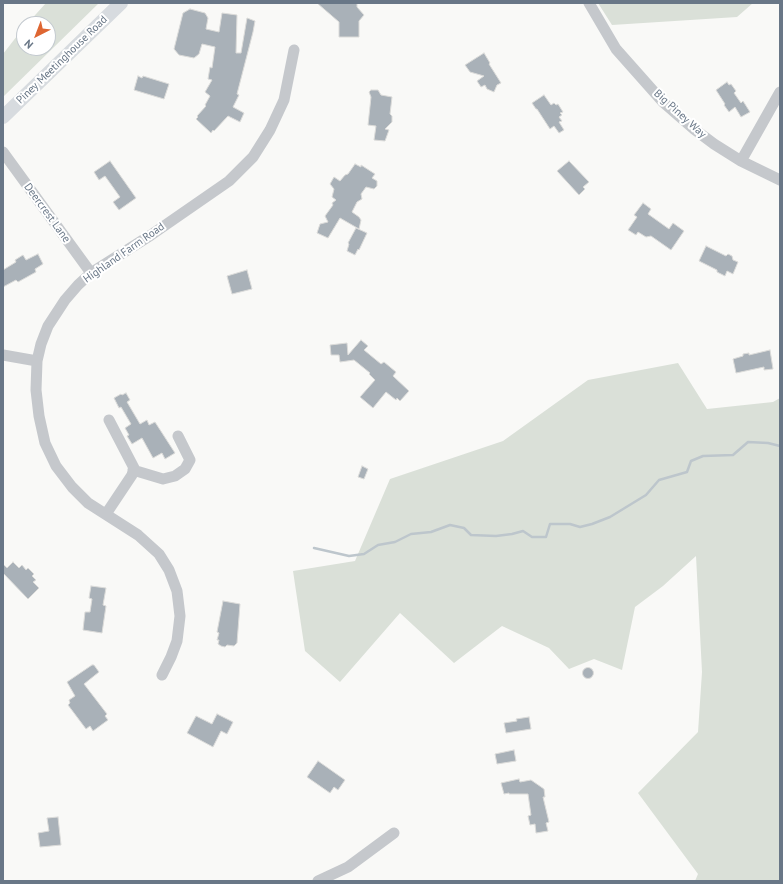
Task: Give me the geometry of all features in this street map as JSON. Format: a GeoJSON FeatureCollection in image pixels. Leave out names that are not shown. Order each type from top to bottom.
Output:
{"type":"FeatureCollection","features":[{"type":"Feature","properties":{"kind":"main road","name":"Piney Meetinghouse Road"},"geometry":{"type":"LineString","coordinates":[[3,117],[121,3]]}},
{"type":"Feature","properties":{"kind":"street","name":"Big Piney Way"},"geometry":{"type":"LineString","coordinates":[[589,3],[616,49],[663,102],[694,129],[741,161],[780,180]]}},
{"type":"Feature","properties":{"kind":"street","name":"Highland Farm Road"},"geometry":{"type":"LineString","coordinates":[[162,675],[177,641],[180,616],[177,591],[169,570],[159,554],[138,535],[88,503],[72,487],[56,466],[45,443],[39,416],[36,390],[37,361],[41,344],[48,326],[65,300],[91,273],[151,235],[229,181],[253,157],[270,130],[284,100],[294,50]]}},
{"type":"Feature","properties":{"kind":"street"},"geometry":{"type":"LineString","coordinates":[[741,161],[780,92]]}},
{"type":"Feature","properties":{"kind":"street","name":"Deercrest Lane"},"geometry":{"type":"LineString","coordinates":[[3,152],[91,273]]}},
{"type":"Feature","properties":{"kind":"street"},"geometry":{"type":"LineString","coordinates":[[3,355],[37,361]]}},
{"type":"Feature","properties":{"kind":"street"},"geometry":{"type":"LineString","coordinates":[[106,514],[132,475],[134,468],[109,420]]}},
{"type":"Feature","properties":{"kind":"street"},"geometry":{"type":"LineString","coordinates":[[133,470],[163,479],[175,476],[185,470],[190,460],[178,436]]}},
{"type":"Feature","properties":{"kind":"street"},"geometry":{"type":"LineString","coordinates":[[318,881],[348,867],[394,833]]}},
{"type":"Feature","properties":{"kind":"shaded area"},"geometry":{"type":"Polygon","coordinates":[[[46,3],[99,3],[56,45],[56,16],[34,16],[46,3]]]}},
{"type":"Feature","properties":{"kind":"shaded area"},"geometry":{"type":"Polygon","coordinates":[[[598,3],[753,3],[737,17],[612,25],[598,3]]]}},
{"type":"Feature","properties":{"kind":"shaded area"},"geometry":{"type":"Polygon","coordinates":[[[16,37],[16,56],[45,56],[3,97],[3,54],[16,37]]]}},
{"type":"Feature","properties":{"kind":"shaded area"},"geometry":{"type":"Polygon","coordinates":[[[678,363],[707,409],[773,402],[780,398],[780,881],[695,881],[698,874],[638,793],[698,732],[702,672],[696,556],[663,586],[635,607],[622,670],[594,659],[569,669],[549,648],[502,626],[454,663],[400,613],[340,682],[305,651],[293,571],[355,561],[390,479],[503,441],[588,380],[678,363]]]}},
{"type":"Feature","properties":{"kind":"building"},"geometry":{"type":"Polygon","coordinates":[[[317,3],[357,3],[357,7],[364,15],[359,21],[359,37],[339,37],[339,22],[317,3]]]}},
{"type":"Feature","properties":{"kind":"building"},"geometry":{"type":"Polygon","coordinates":[[[190,9],[205,13],[208,18],[206,29],[219,32],[222,13],[237,15],[236,53],[241,53],[247,18],[255,21],[237,94],[239,95],[233,107],[244,113],[240,122],[228,116],[211,133],[196,119],[206,106],[205,105],[210,96],[205,92],[212,80],[208,79],[210,67],[212,68],[215,47],[202,44],[199,54],[194,58],[179,55],[174,49],[183,13],[190,9]]]}},
{"type":"Feature","properties":{"kind":"building"},"geometry":{"type":"Polygon","coordinates":[[[484,53],[501,83],[497,85],[494,92],[487,89],[485,85],[481,87],[477,81],[484,76],[470,72],[465,65],[484,53]]]}},
{"type":"Feature","properties":{"kind":"building"},"geometry":{"type":"Polygon","coordinates":[[[138,76],[142,78],[143,76],[169,84],[164,99],[134,90],[138,76]]]}},
{"type":"Feature","properties":{"kind":"building"},"geometry":{"type":"Polygon","coordinates":[[[727,82],[729,85],[731,84],[736,91],[734,93],[741,103],[743,101],[750,112],[741,117],[735,107],[729,112],[716,90],[727,82]]]}},
{"type":"Feature","properties":{"kind":"building"},"geometry":{"type":"Polygon","coordinates":[[[371,90],[378,90],[381,95],[392,97],[390,114],[392,116],[392,122],[385,129],[389,130],[385,141],[374,140],[376,126],[368,125],[371,97],[369,92],[371,90]]]}},
{"type":"Feature","properties":{"kind":"building"},"geometry":{"type":"Polygon","coordinates":[[[544,95],[551,105],[554,103],[556,105],[558,104],[563,112],[560,113],[562,115],[559,117],[562,121],[559,122],[564,130],[559,133],[554,126],[550,129],[532,103],[544,95]]]}},
{"type":"Feature","properties":{"kind":"building"},"geometry":{"type":"Polygon","coordinates":[[[110,161],[136,198],[119,210],[113,202],[120,197],[105,176],[99,180],[94,172],[110,161]]]}},
{"type":"Feature","properties":{"kind":"building"},"geometry":{"type":"Polygon","coordinates":[[[569,161],[589,182],[583,187],[585,189],[579,195],[557,171],[569,161]]]}},
{"type":"Feature","properties":{"kind":"building"},"geometry":{"type":"Polygon","coordinates":[[[355,164],[361,167],[361,165],[375,174],[372,178],[377,181],[377,186],[374,189],[366,187],[361,194],[362,199],[357,202],[352,212],[361,220],[359,229],[340,218],[328,238],[317,233],[320,224],[328,222],[325,216],[333,205],[332,203],[336,200],[332,197],[334,189],[330,184],[334,177],[340,181],[345,175],[348,174],[355,164]]]}},
{"type":"Feature","properties":{"kind":"building"},"geometry":{"type":"Polygon","coordinates":[[[643,203],[651,209],[648,214],[669,229],[673,223],[684,231],[671,250],[651,236],[646,237],[638,232],[636,235],[628,230],[637,217],[634,215],[643,203]]]}},
{"type":"Feature","properties":{"kind":"building"},"geometry":{"type":"Polygon","coordinates":[[[356,228],[367,233],[355,255],[347,251],[348,243],[356,228]]]}},
{"type":"Feature","properties":{"kind":"building"},"geometry":{"type":"Polygon","coordinates":[[[706,246],[726,256],[728,254],[732,256],[733,260],[738,262],[733,274],[727,271],[725,276],[699,261],[706,246]]]}},
{"type":"Feature","properties":{"kind":"building"},"geometry":{"type":"Polygon","coordinates":[[[38,254],[43,264],[35,269],[36,272],[18,282],[16,280],[3,287],[3,270],[16,262],[15,260],[23,255],[26,260],[38,254]]]}},
{"type":"Feature","properties":{"kind":"building"},"geometry":{"type":"Polygon","coordinates":[[[247,270],[252,289],[232,294],[227,276],[247,270]]]}},
{"type":"Feature","properties":{"kind":"building"},"geometry":{"type":"Polygon","coordinates":[[[361,340],[368,346],[364,350],[381,364],[384,362],[396,372],[393,376],[409,391],[400,401],[397,398],[396,400],[386,392],[373,408],[360,397],[375,380],[369,374],[370,373],[354,360],[340,362],[339,355],[331,355],[330,345],[347,343],[348,355],[361,340]]]}},
{"type":"Feature","properties":{"kind":"building"},"geometry":{"type":"Polygon","coordinates":[[[770,350],[773,369],[764,370],[764,367],[736,373],[733,359],[743,356],[743,354],[749,353],[749,355],[770,350]]]}},
{"type":"Feature","properties":{"kind":"building"},"geometry":{"type":"Polygon","coordinates":[[[126,393],[130,400],[127,402],[140,424],[147,420],[149,425],[155,422],[175,453],[165,459],[162,453],[153,458],[142,438],[132,444],[127,436],[129,435],[125,428],[131,424],[121,407],[119,408],[114,398],[126,393]]]}},
{"type":"Feature","properties":{"kind":"building"},"geometry":{"type":"Polygon","coordinates":[[[362,466],[368,469],[364,479],[358,477],[362,466]]]}},
{"type":"Feature","properties":{"kind":"building"},"geometry":{"type":"Polygon","coordinates":[[[13,562],[19,568],[22,565],[26,570],[28,568],[34,574],[32,576],[36,580],[33,582],[39,588],[28,599],[3,573],[3,564],[7,568],[13,562]]]}},
{"type":"Feature","properties":{"kind":"building"},"geometry":{"type":"Polygon","coordinates":[[[91,586],[106,588],[103,605],[106,606],[102,633],[83,630],[85,612],[90,612],[92,599],[89,598],[91,586]]]}},
{"type":"Feature","properties":{"kind":"building"},"geometry":{"type":"Polygon","coordinates":[[[223,601],[240,604],[237,643],[234,646],[221,646],[218,644],[219,640],[217,640],[219,633],[217,632],[223,601]]]}},
{"type":"Feature","properties":{"kind":"building"},"geometry":{"type":"Polygon","coordinates":[[[94,665],[99,672],[84,684],[107,714],[105,716],[108,720],[93,731],[90,726],[86,729],[68,705],[70,703],[69,700],[75,696],[67,682],[94,665]]]}},
{"type":"Feature","properties":{"kind":"building"},"geometry":{"type":"Polygon","coordinates":[[[586,668],[590,668],[592,669],[592,677],[586,678],[583,675],[583,671],[586,668]]]}},
{"type":"Feature","properties":{"kind":"building"},"geometry":{"type":"Polygon","coordinates":[[[217,714],[233,722],[227,734],[221,731],[213,747],[187,733],[196,716],[212,724],[217,714]]]}},
{"type":"Feature","properties":{"kind":"building"},"geometry":{"type":"Polygon","coordinates":[[[529,717],[531,729],[506,733],[504,723],[529,717]]]}},
{"type":"Feature","properties":{"kind":"building"},"geometry":{"type":"Polygon","coordinates":[[[514,750],[516,761],[497,764],[495,754],[514,750]]]}},
{"type":"Feature","properties":{"kind":"building"},"geometry":{"type":"Polygon","coordinates":[[[318,761],[345,780],[338,790],[334,787],[330,793],[307,777],[318,761]]]}},
{"type":"Feature","properties":{"kind":"building"},"geometry":{"type":"Polygon","coordinates":[[[519,779],[520,782],[531,780],[544,789],[545,797],[543,797],[549,822],[546,823],[548,831],[536,833],[535,824],[530,825],[528,816],[531,815],[528,794],[504,794],[501,783],[519,779]]]}},
{"type":"Feature","properties":{"kind":"building"},"geometry":{"type":"Polygon","coordinates":[[[58,817],[61,845],[40,847],[38,833],[49,831],[47,818],[58,817]]]}},
{"type":"Feature","properties":{"kind":"waterway"},"geometry":{"type":"LineString","coordinates":[[314,548],[349,556],[364,554],[378,545],[395,542],[411,534],[431,532],[450,525],[464,528],[471,535],[496,536],[523,531],[532,537],[546,537],[550,524],[570,524],[580,527],[610,517],[646,495],[659,480],[687,472],[691,461],[703,456],[733,455],[748,442],[768,443],[780,446]]}}]}
